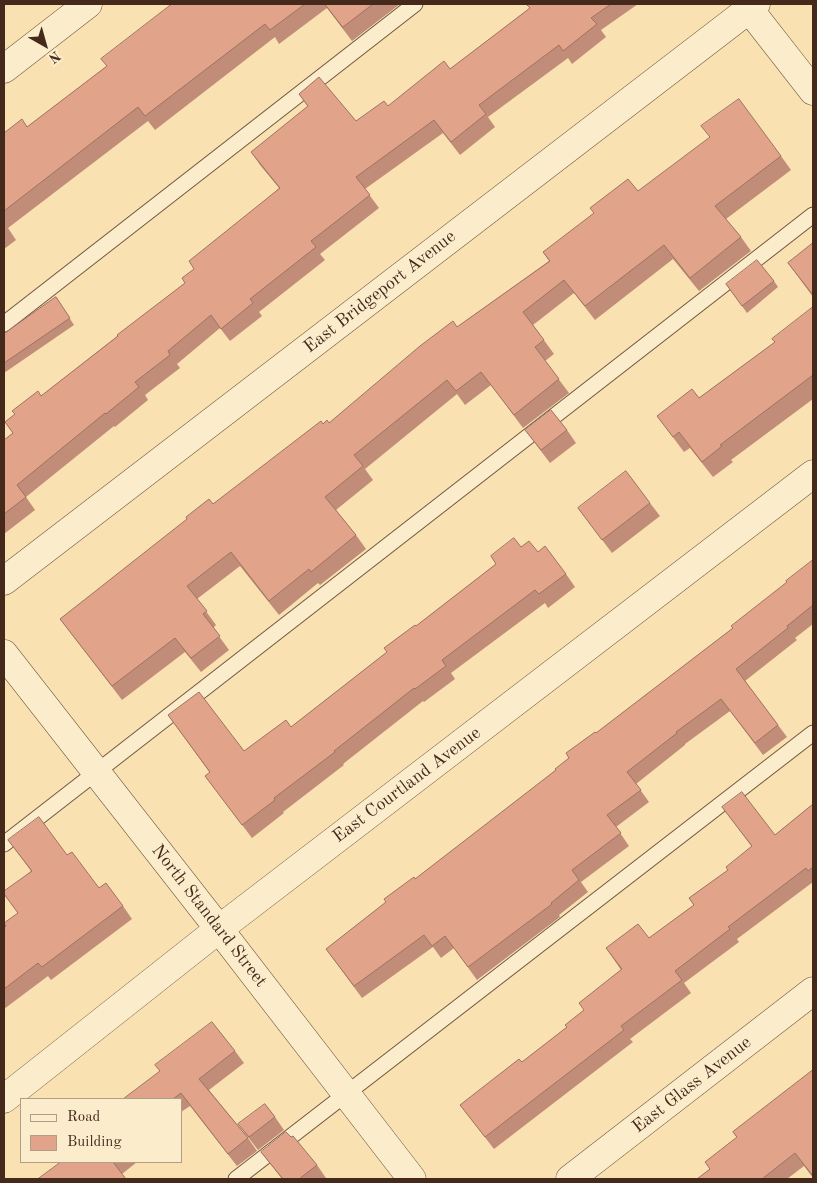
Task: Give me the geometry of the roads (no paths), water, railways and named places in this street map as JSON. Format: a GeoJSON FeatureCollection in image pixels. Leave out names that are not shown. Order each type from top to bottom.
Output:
{"type":"FeatureCollection","features":[{"type":"Feature","properties":{"kind":"street"},"geometry":{"type":"LineString","coordinates":[[4,69],[88,4]]}},
{"type":"Feature","properties":{"kind":"street"},"geometry":{"type":"LineString","coordinates":[[750,6],[813,91]]}},
{"type":"Feature","properties":{"kind":"street","name":"East Bridgeport Avenue"},"geometry":{"type":"LineString","coordinates":[[4,581],[750,6]]}},
{"type":"Feature","properties":{"kind":"street","name":"East Courtland Avenue"},"geometry":{"type":"LineString","coordinates":[[4,1099],[219,929],[813,474]]}},
{"type":"Feature","properties":{"kind":"street","name":"North Standard Street"},"geometry":{"type":"LineString","coordinates":[[4,654],[412,1179]]}},
{"type":"Feature","properties":{"kind":"street","name":"East Glass Avenue"},"geometry":{"type":"LineString","coordinates":[[570,1179],[813,991]]}},
{"type":"Feature","properties":{"kind":"lane"},"geometry":{"type":"LineString","coordinates":[[4,324],[415,4]]}},
{"type":"Feature","properties":{"kind":"lane"},"geometry":{"type":"LineString","coordinates":[[4,844],[813,215]]}},
{"type":"Feature","properties":{"kind":"lane"},"geometry":{"type":"LineString","coordinates":[[236,1179],[813,733]]}}]}
